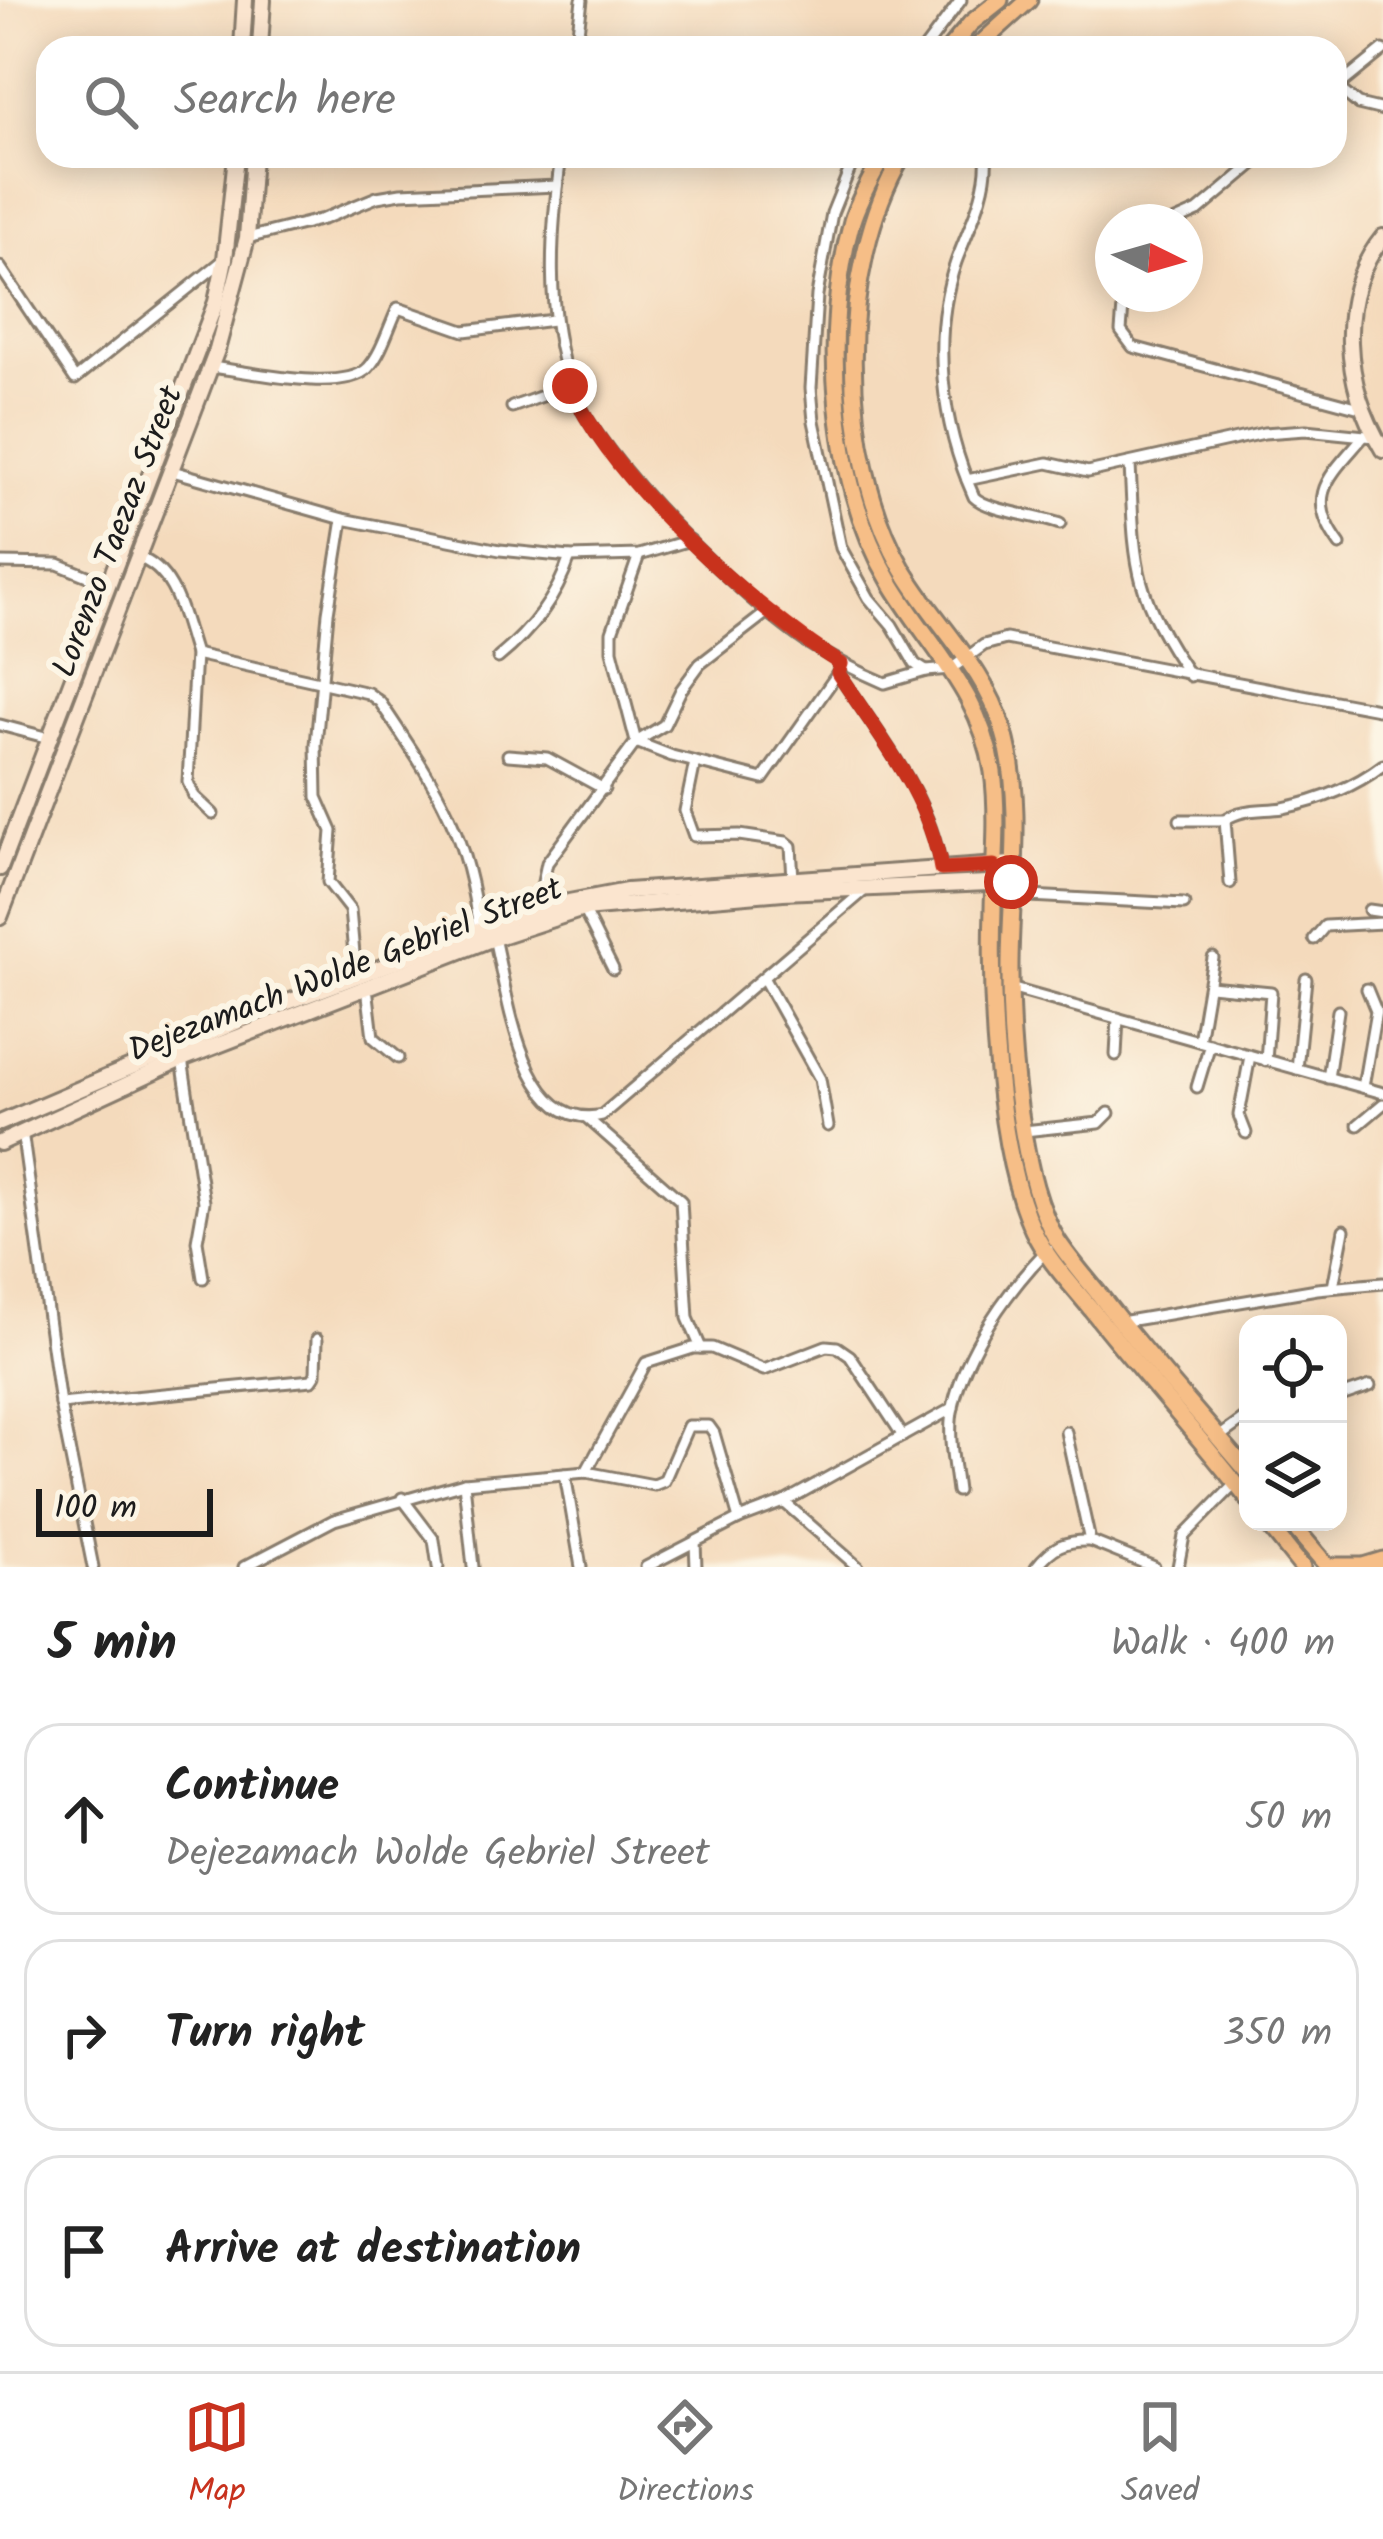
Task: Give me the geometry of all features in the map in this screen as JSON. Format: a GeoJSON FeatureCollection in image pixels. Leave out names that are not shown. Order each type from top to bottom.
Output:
{"type":"FeatureCollection","features":[{"type":"Feature","properties":{"kind":"main road"},"geometry":{"type":"LineString","coordinates":[[243,36],[245,0]]}},
{"type":"Feature","properties":{"kind":"main road"},"geometry":{"type":"LineString","coordinates":[[261,36],[263,0]]}},
{"type":"Feature","properties":{"kind":"main road"},"geometry":{"type":"LineString","coordinates":[[960,36],[1000,0]]}},
{"type":"Feature","properties":{"kind":"main road"},"geometry":{"type":"LineString","coordinates":[[989,36],[1029,0]]}},
{"type":"Feature","properties":{"kind":"main road","name":"Lorenzo Taezaz Street"},"geometry":{"type":"LineString","coordinates":[[0,868],[208,323],[225,259],[235,168]]}},
{"type":"Feature","properties":{"kind":"main road","name":"Lorenzo Taezaz Street"},"geometry":{"type":"LineString","coordinates":[[0,917],[211,367],[247,238],[252,168]]}},
{"type":"Feature","properties":{"kind":"main road"},"geometry":{"type":"LineString","coordinates":[[877,168],[852,222],[839,297],[840,419],[866,537],[893,586],[951,669],[987,742],[1024,1131],[1051,1246],[1219,1437],[1239,1473]]}},
{"type":"Feature","properties":{"kind":"main road"},"geometry":{"type":"LineString","coordinates":[[896,168],[869,228],[854,362],[856,408],[872,489],[889,541],[991,698],[1009,752],[1012,864],[1002,881],[993,962],[1010,1157],[1018,1193],[1051,1246],[1239,1474]]}},
{"type":"Feature","properties":{"kind":"main road"},"geometry":{"type":"LineString","coordinates":[[1374,441],[1360,408],[1350,352],[1364,266],[1383,237]]}},
{"type":"Feature","properties":{"kind":"main road"},"geometry":{"type":"LineString","coordinates":[[86,639],[104,647]]}},
{"type":"Feature","properties":{"kind":"main road","name":"Dejezamach Wolde Gebriel Street"},"geometry":{"type":"LineString","coordinates":[[0,1123],[175,1046],[362,981],[537,910],[627,891],[941,869],[1002,881]]}},
{"type":"Feature","properties":{"kind":"main road","name":"Dejezamach Wolde Gebriel Street"},"geometry":{"type":"LineString","coordinates":[[486,934],[583,909],[1002,881]]}},
{"type":"Feature","properties":{"kind":"main road","name":"Dejezamach Wolde Gebriel Street"},"geometry":{"type":"LineString","coordinates":[[0,1143],[362,981]]}},
{"type":"Feature","properties":{"kind":"main road"},"geometry":{"type":"LineString","coordinates":[[1273,1531],[1302,1567]]}},
{"type":"Feature","properties":{"kind":"main road"},"geometry":{"type":"LineString","coordinates":[[1298,1531],[1327,1566],[1363,1566],[1383,1560]]}},
{"type":"Feature","properties":{"kind":"street"},"geometry":{"type":"LineString","coordinates":[[578,36],[582,0]]}},
{"type":"Feature","properties":{"kind":"street"},"geometry":{"type":"LineString","coordinates":[[934,36],[961,0]]}},
{"type":"Feature","properties":{"kind":"street"},"geometry":{"type":"LineString","coordinates":[[1347,79],[1383,50]]}},
{"type":"Feature","properties":{"kind":"street"},"geometry":{"type":"LineString","coordinates":[[1347,96],[1383,110]]}},
{"type":"Feature","properties":{"kind":"street"},"geometry":{"type":"LineString","coordinates":[[560,168],[554,320],[578,405],[617,459],[690,540],[766,613],[840,668],[885,683],[926,670],[951,669],[984,645],[1006,639],[1383,710]]}},
{"type":"Feature","properties":{"kind":"street"},"geometry":{"type":"LineString","coordinates":[[849,168],[832,213],[822,262],[814,333],[814,421],[841,548],[868,598],[915,664],[926,670]]}},
{"type":"Feature","properties":{"kind":"street"},"geometry":{"type":"LineString","coordinates":[[987,168],[941,317],[944,386],[974,497],[987,508],[1026,512],[1060,524]]}},
{"type":"Feature","properties":{"kind":"street"},"geometry":{"type":"LineString","coordinates":[[1203,207],[1249,168]]}},
{"type":"Feature","properties":{"kind":"street"},"geometry":{"type":"LineString","coordinates":[[247,238],[377,197],[417,190],[557,186]]}},
{"type":"Feature","properties":{"kind":"street"},"geometry":{"type":"LineString","coordinates":[[0,267],[75,379],[225,259]]}},
{"type":"Feature","properties":{"kind":"street"},"geometry":{"type":"LineString","coordinates":[[211,367],[329,381],[352,378],[368,369],[398,308],[464,331],[554,320]]}},
{"type":"Feature","properties":{"kind":"street"},"geometry":{"type":"LineString","coordinates":[[1123,312],[1121,331],[1133,347],[1360,408]]}},
{"type":"Feature","properties":{"kind":"street"},"geometry":{"type":"LineString","coordinates":[[512,407],[570,386]]}},
{"type":"Feature","properties":{"kind":"street"},"geometry":{"type":"LineString","coordinates":[[967,481],[1048,463],[1088,472],[1264,433],[1306,430],[1374,441]]}},
{"type":"Feature","properties":{"kind":"street"},"geometry":{"type":"LineString","coordinates":[[1340,545],[1321,515],[1324,489],[1374,441]]}},
{"type":"Feature","properties":{"kind":"street"},"geometry":{"type":"LineString","coordinates":[[1130,465],[1131,539],[1138,577],[1150,611],[1190,676]]}},
{"type":"Feature","properties":{"kind":"street"},"geometry":{"type":"LineString","coordinates":[[169,470],[343,519],[500,550],[570,557],[639,555],[690,540]]}},
{"type":"Feature","properties":{"kind":"street"},"geometry":{"type":"LineString","coordinates":[[343,519],[328,613],[315,785],[332,831],[328,883],[350,910],[373,1036],[398,1058]]}},
{"type":"Feature","properties":{"kind":"street"},"geometry":{"type":"LineString","coordinates":[[636,742],[613,650],[613,632],[639,555]]}},
{"type":"Feature","properties":{"kind":"street"},"geometry":{"type":"LineString","coordinates":[[137,557],[161,569],[195,655],[188,782],[194,796],[213,814]]}},
{"type":"Feature","properties":{"kind":"street"},"geometry":{"type":"LineString","coordinates":[[497,658],[524,637],[547,608],[570,557]]}},
{"type":"Feature","properties":{"kind":"street"},"geometry":{"type":"LineString","coordinates":[[0,563],[58,564],[107,584]]}},
{"type":"Feature","properties":{"kind":"street"},"geometry":{"type":"LineString","coordinates":[[537,910],[547,863],[636,742],[664,725],[700,664],[766,613]]}},
{"type":"Feature","properties":{"kind":"street"},"geometry":{"type":"LineString","coordinates":[[195,655],[368,693],[380,702],[440,793],[463,844],[521,1057],[554,1101],[572,1114],[602,1115],[867,888]]}},
{"type":"Feature","properties":{"kind":"street"},"geometry":{"type":"LineString","coordinates":[[636,742],[763,779],[840,668]]}},
{"type":"Feature","properties":{"kind":"street"},"geometry":{"type":"LineString","coordinates":[[840,668],[921,801],[932,825],[941,869]]}},
{"type":"Feature","properties":{"kind":"street"},"geometry":{"type":"LineString","coordinates":[[0,724],[49,738]]}},
{"type":"Feature","properties":{"kind":"street"},"geometry":{"type":"LineString","coordinates":[[508,755],[547,758],[604,788]]}},
{"type":"Feature","properties":{"kind":"street"},"geometry":{"type":"LineString","coordinates":[[695,762],[685,811],[694,836],[739,835],[786,842],[791,846],[793,879]]}},
{"type":"Feature","properties":{"kind":"street"},"geometry":{"type":"LineString","coordinates":[[1180,820],[1225,820],[1233,814],[1286,808],[1361,782],[1383,765]]}},
{"type":"Feature","properties":{"kind":"street"},"geometry":{"type":"LineString","coordinates":[[1225,820],[1230,883]]}},
{"type":"Feature","properties":{"kind":"street"},"geometry":{"type":"LineString","coordinates":[[1002,881],[1184,904]]}},
{"type":"Feature","properties":{"kind":"street"},"geometry":{"type":"LineString","coordinates":[[583,909],[613,969]]}},
{"type":"Feature","properties":{"kind":"street"},"geometry":{"type":"LineString","coordinates":[[1369,910],[1383,912]]}},
{"type":"Feature","properties":{"kind":"street"},"geometry":{"type":"LineString","coordinates":[[1314,939],[1325,926],[1383,923]]}},
{"type":"Feature","properties":{"kind":"street"},"geometry":{"type":"LineString","coordinates":[[1197,1087],[1214,958]]}},
{"type":"Feature","properties":{"kind":"street"},"geometry":{"type":"LineString","coordinates":[[764,979],[820,1078],[828,1126]]}},
{"type":"Feature","properties":{"kind":"street"},"geometry":{"type":"LineString","coordinates":[[1298,1069],[1306,979]]}},
{"type":"Feature","properties":{"kind":"street"},"geometry":{"type":"LineString","coordinates":[[1210,986],[1271,992],[1266,1060]]}},
{"type":"Feature","properties":{"kind":"street"},"geometry":{"type":"LineString","coordinates":[[1010,988],[1383,1093]]}},
{"type":"Feature","properties":{"kind":"street"},"geometry":{"type":"LineString","coordinates":[[1363,1087],[1376,1011],[1367,989]]}},
{"type":"Feature","properties":{"kind":"street"},"geometry":{"type":"LineString","coordinates":[[1328,1078],[1338,1011]]}},
{"type":"Feature","properties":{"kind":"street"},"geometry":{"type":"LineString","coordinates":[[1117,1055],[1118,1018]]}},
{"type":"Feature","properties":{"kind":"street"},"geometry":{"type":"LineString","coordinates":[[1246,1132],[1239,1115],[1250,1056]]}},
{"type":"Feature","properties":{"kind":"street"},"geometry":{"type":"LineString","coordinates":[[182,1059],[204,1202],[197,1241],[203,1279]]}},
{"type":"Feature","properties":{"kind":"street"},"geometry":{"type":"LineString","coordinates":[[1358,1125],[1383,1104]]}},
{"type":"Feature","properties":{"kind":"street"},"geometry":{"type":"LineString","coordinates":[[1024,1131],[1099,1123],[1109,1113]]}},
{"type":"Feature","properties":{"kind":"street"},"geometry":{"type":"LineString","coordinates":[[587,1118],[681,1201],[688,1318],[701,1348]]}},
{"type":"Feature","properties":{"kind":"street"},"geometry":{"type":"LineString","coordinates":[[22,1131],[60,1404],[93,1567]]}},
{"type":"Feature","properties":{"kind":"street"},"geometry":{"type":"LineString","coordinates":[[1333,1287],[1344,1230]]}},
{"type":"Feature","properties":{"kind":"street"},"geometry":{"type":"LineString","coordinates":[[957,1491],[952,1408],[982,1335],[1051,1246]]}},
{"type":"Feature","properties":{"kind":"street"},"geometry":{"type":"LineString","coordinates":[[1121,1322],[1383,1283]]}},
{"type":"Feature","properties":{"kind":"street"},"geometry":{"type":"LineString","coordinates":[[60,1404],[312,1379],[317,1339]]}},
{"type":"Feature","properties":{"kind":"street"},"geometry":{"type":"LineString","coordinates":[[586,1472],[646,1363],[701,1348],[712,1348],[764,1370],[826,1346],[838,1347],[850,1356],[902,1436]]}},
{"type":"Feature","properties":{"kind":"street"},"geometry":{"type":"LineString","coordinates":[[1347,1394],[1370,1387]]}},
{"type":"Feature","properties":{"kind":"street"},"geometry":{"type":"LineString","coordinates":[[646,1567],[739,1519],[784,1502],[952,1408]]}},
{"type":"Feature","properties":{"kind":"street"},"geometry":{"type":"LineString","coordinates":[[1219,1437],[1239,1423]]}},
{"type":"Feature","properties":{"kind":"street"},"geometry":{"type":"LineString","coordinates":[[244,1567],[334,1520],[464,1483],[586,1472],[654,1485],[664,1481],[688,1426],[710,1426],[739,1519]]}},
{"type":"Feature","properties":{"kind":"street"},"geometry":{"type":"LineString","coordinates":[[1066,1432],[1090,1541]]}},
{"type":"Feature","properties":{"kind":"street"},"geometry":{"type":"LineString","coordinates":[[565,1474],[581,1567]]}},
{"type":"Feature","properties":{"kind":"street"},"geometry":{"type":"LineString","coordinates":[[1178,1567],[1184,1536],[1239,1481]]}},
{"type":"Feature","properties":{"kind":"street"},"geometry":{"type":"LineString","coordinates":[[464,1483],[472,1567]]}},
{"type":"Feature","properties":{"kind":"street"},"geometry":{"type":"LineString","coordinates":[[402,1498],[434,1540],[438,1567]]}},
{"type":"Feature","properties":{"kind":"street"},"geometry":{"type":"LineString","coordinates":[[784,1502],[859,1567]]}},
{"type":"Feature","properties":{"kind":"street"},"geometry":{"type":"LineString","coordinates":[[1036,1567],[1050,1550],[1068,1540],[1090,1541],[1154,1567]]}},
{"type":"Feature","properties":{"kind":"street"},"geometry":{"type":"LineString","coordinates":[[695,1542],[696,1567]]}},
{"type":"Feature","properties":{"kind":"route"},"geometry":{"type":"LineString","coordinates":[[570,386],[617,459],[690,540],[766,613],[841,664],[838,673],[921,801],[932,825],[941,869],[994,866],[994,882],[1011,882]]}}]}
